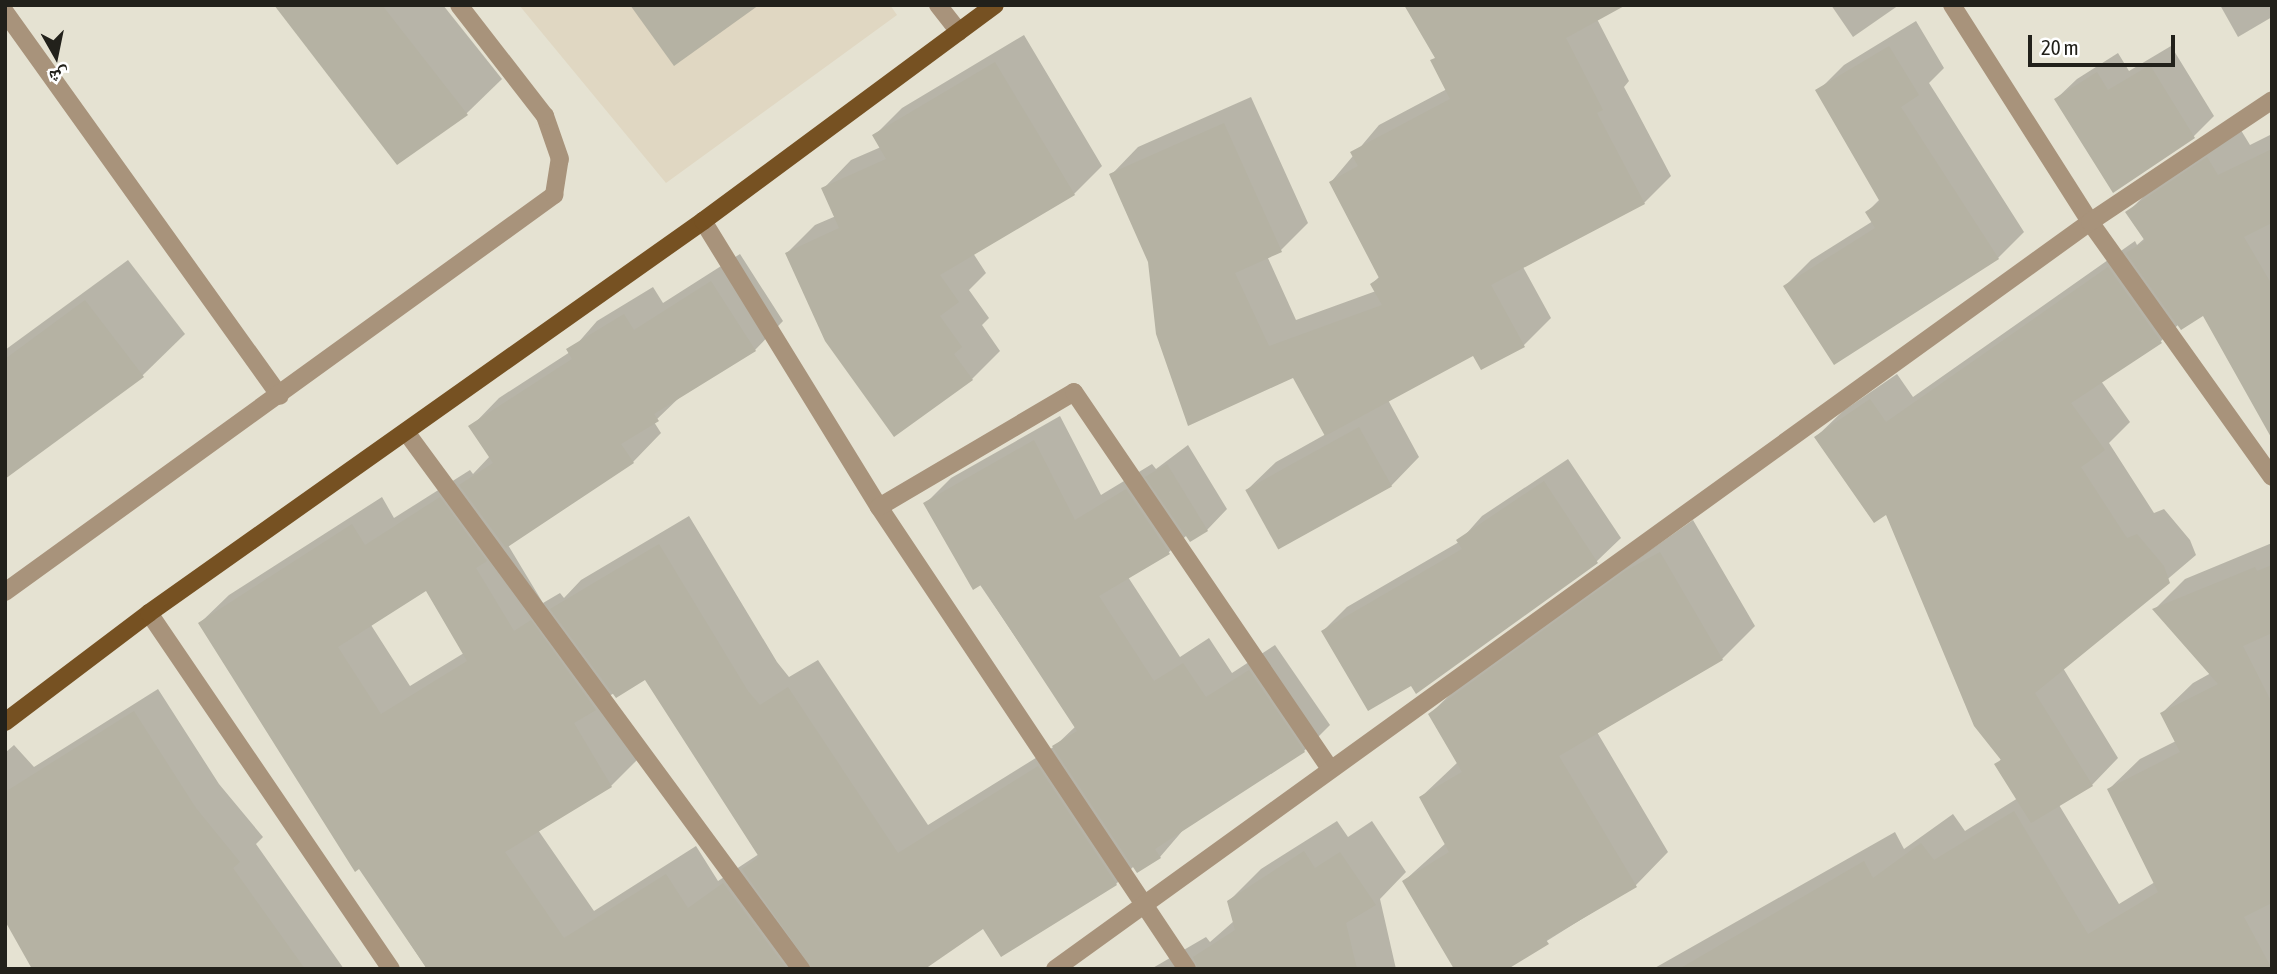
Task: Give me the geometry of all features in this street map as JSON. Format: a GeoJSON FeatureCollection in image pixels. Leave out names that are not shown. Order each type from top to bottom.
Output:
{"type":"FeatureCollection","features":[{"type":"Feature","properties":{"kind":"main road"},"geometry":{"type":"LineString","coordinates":[[5,722],[149,613],[703,221],[995,5]]}},
{"type":"Feature","properties":{"kind":"street"},"geometry":{"type":"LineString","coordinates":[[5,592],[280,396],[554,195],[560,159],[545,116],[459,5]]}},
{"type":"Feature","properties":{"kind":"street"},"geometry":{"type":"LineString","coordinates":[[938,5],[959,32]]}},
{"type":"Feature","properties":{"kind":"street"},"geometry":{"type":"LineString","coordinates":[[1952,5],[2090,222],[2272,477]]}},
{"type":"Feature","properties":{"kind":"street"},"geometry":{"type":"LineString","coordinates":[[5,12],[280,396]]}},
{"type":"Feature","properties":{"kind":"street"},"geometry":{"type":"LineString","coordinates":[[1055,969],[2090,222],[2272,100]]}},
{"type":"Feature","properties":{"kind":"street"},"geometry":{"type":"LineString","coordinates":[[703,221],[879,507],[1146,902],[1187,969]]}},
{"type":"Feature","properties":{"kind":"street"},"geometry":{"type":"LineString","coordinates":[[879,507],[1074,392],[1330,769]]}},
{"type":"Feature","properties":{"kind":"street"},"geometry":{"type":"LineString","coordinates":[[406,432],[801,969]]}},
{"type":"Feature","properties":{"kind":"street"},"geometry":{"type":"LineString","coordinates":[[149,613],[391,969]]}},
{"type":"Feature","properties":{"kind":"shaded area"},"geometry":{"type":"Polygon","coordinates":[[[519,5],[890,5],[897,15],[666,183],[519,5]]]}},
{"type":"Feature","properties":{"kind":"building"},"geometry":{"type":"Polygon","coordinates":[[[274,5],[382,5],[468,115],[397,165],[274,5]]]}},
{"type":"Feature","properties":{"kind":"building"},"geometry":{"type":"Polygon","coordinates":[[[630,5],[759,5],[674,66],[630,5]]]}},
{"type":"Feature","properties":{"kind":"building"},"geometry":{"type":"Polygon","coordinates":[[[1404,5],[1626,5],[1566,38],[1603,110],[1597,113],[1645,204],[1491,285],[1525,347],[1481,370],[1473,356],[1325,436],[1293,378],[1188,426],[1156,334],[1148,262],[1109,174],[1224,123],[1282,252],[1235,273],[1269,346],[1382,305],[1370,284],[1379,278],[1329,182],[1358,166],[1350,152],[1450,99],[1430,60],[1435,58],[1404,5]]]}},
{"type":"Feature","properties":{"kind":"building"},"geometry":{"type":"Polygon","coordinates":[[[1889,46],[1919,95],[1901,107],[1999,259],[1834,365],[1783,286],[1875,228],[1865,212],[1880,202],[1815,90],[1889,46]]]}},
{"type":"Feature","properties":{"kind":"building"},"geometry":{"type":"Polygon","coordinates":[[[995,62],[1075,195],[940,275],[959,302],[940,316],[962,347],[954,354],[973,380],[894,437],[825,341],[785,253],[839,228],[821,188],[886,159],[872,135],[995,62]]]}},
{"type":"Feature","properties":{"kind":"building"},"geometry":{"type":"Polygon","coordinates":[[[2150,65],[2195,138],[2113,193],[2054,99],[2097,72],[2108,90],[2150,65]]]}},
{"type":"Feature","properties":{"kind":"building"},"geometry":{"type":"Polygon","coordinates":[[[2272,149],[2272,223],[2244,237],[2272,285],[2272,439],[2203,316],[2181,330],[2126,253],[2145,241],[2125,212],[2207,157],[2218,175],[2272,149]]]}},
{"type":"Feature","properties":{"kind":"building"},"geometry":{"type":"Polygon","coordinates":[[[2108,267],[2162,343],[2071,403],[2105,450],[2081,467],[2127,538],[2137,534],[2164,566],[2170,583],[2035,693],[2093,786],[2031,823],[1994,764],[2001,760],[1974,726],[1886,515],[1874,523],[1814,437],[1870,399],[1886,422],[2108,267]]]}},
{"type":"Feature","properties":{"kind":"building"},"geometry":{"type":"Polygon","coordinates":[[[711,281],[756,351],[654,414],[659,421],[621,444],[634,463],[506,548],[459,485],[493,463],[468,426],[572,359],[566,349],[624,314],[634,330],[711,281]]]}},
{"type":"Feature","properties":{"kind":"building"},"geometry":{"type":"Polygon","coordinates":[[[85,300],[144,377],[5,479],[5,359],[85,300]]]}},
{"type":"Feature","properties":{"kind":"building"},"geometry":{"type":"Polygon","coordinates":[[[1359,427],[1392,486],[1278,549],[1245,490],[1359,427]]]}},
{"type":"Feature","properties":{"kind":"building"},"geometry":{"type":"Polygon","coordinates":[[[1034,440],[1075,520],[1126,489],[1170,554],[1099,596],[1154,681],[1183,663],[1206,697],[1249,670],[1305,752],[1155,849],[1161,858],[1137,873],[1052,746],[1077,731],[981,585],[973,590],[923,503],[1034,440]]]}},
{"type":"Feature","properties":{"kind":"building"},"geometry":{"type":"Polygon","coordinates":[[[1167,464],[1208,531],[1190,542],[1145,477],[1167,464]]]}},
{"type":"Feature","properties":{"kind":"building"},"geometry":{"type":"Polygon","coordinates":[[[1544,481],[1598,563],[1416,694],[1411,686],[1368,711],[1321,631],[1462,549],[1456,540],[1544,481]]]}},
{"type":"Feature","properties":{"kind":"building"},"geometry":{"type":"Polygon","coordinates":[[[440,497],[487,561],[476,568],[514,631],[531,620],[596,710],[574,723],[612,787],[505,852],[564,938],[666,874],[688,908],[723,883],[787,969],[427,969],[359,869],[355,872],[198,623],[352,524],[365,545],[440,497]],[[426,591],[338,647],[381,714],[467,661],[426,591]]]}},
{"type":"Feature","properties":{"kind":"building"},"geometry":{"type":"Polygon","coordinates":[[[659,544],[748,691],[760,705],[788,687],[898,853],[1038,766],[1117,885],[1001,957],[983,929],[925,969],[812,969],[742,869],[759,857],[645,680],[616,698],[550,609],[659,544]]]}},
{"type":"Feature","properties":{"kind":"building"},"geometry":{"type":"Polygon","coordinates":[[[1660,552],[1723,660],[1559,756],[1637,887],[1546,940],[1549,944],[1508,969],[1454,969],[1402,881],[1449,852],[1419,797],[1462,772],[1428,714],[1625,571],[1660,552]]]}},
{"type":"Feature","properties":{"kind":"building"},"geometry":{"type":"Polygon","coordinates":[[[2272,565],[2272,633],[2243,646],[2272,703],[2272,903],[2244,917],[2272,969],[1679,969],[1864,861],[1873,878],[1921,843],[1934,860],[2014,811],[2088,934],[2158,892],[2107,789],[2180,752],[2160,713],[2218,684],[2152,609],[2255,567],[2257,571],[2272,565]]]}},
{"type":"Feature","properties":{"kind":"building"},"geometry":{"type":"Polygon","coordinates":[[[134,711],[196,808],[240,862],[233,868],[305,969],[32,969],[5,921],[5,792],[134,711]]]}},
{"type":"Feature","properties":{"kind":"building"},"geometry":{"type":"Polygon","coordinates":[[[1304,851],[1315,868],[1340,852],[1376,905],[1346,923],[1357,969],[1198,969],[1193,957],[1235,930],[1227,901],[1304,851]]]}}]}
